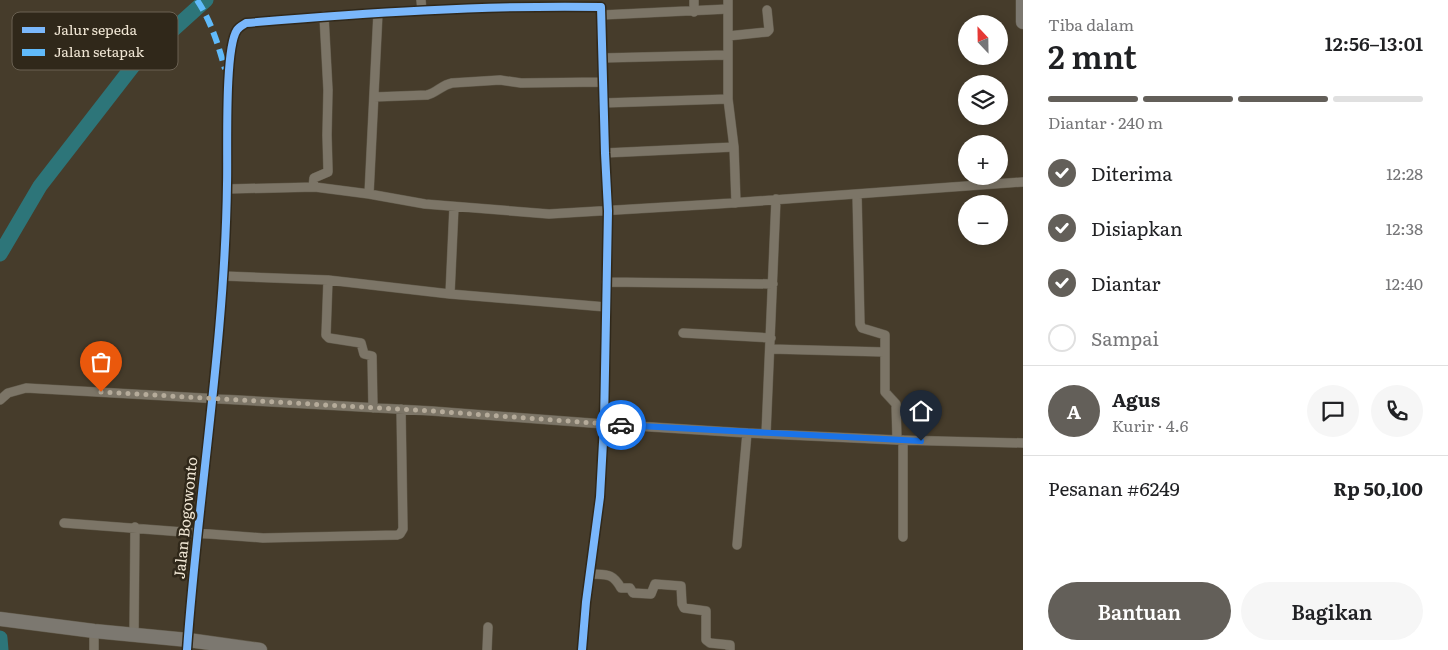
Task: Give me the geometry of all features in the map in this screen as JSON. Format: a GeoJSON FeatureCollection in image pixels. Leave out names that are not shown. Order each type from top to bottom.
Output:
{"type":"FeatureCollection","features":[{"type":"Feature","properties":{"kind":"main road"},"geometry":{"type":"LineString","coordinates":[[1023,0],[1023,22]]}},
{"type":"Feature","properties":{"kind":"main road"},"geometry":{"type":"LineString","coordinates":[[4,620],[134,635],[188,645],[260,650]]}},
{"type":"Feature","properties":{"kind":"street"},"geometry":{"type":"LineString","coordinates":[[421,0],[422,11]]}},
{"type":"Feature","properties":{"kind":"street"},"geometry":{"type":"LineString","coordinates":[[694,0],[694,12]]}},
{"type":"Feature","properties":{"kind":"street"},"geometry":{"type":"LineString","coordinates":[[728,5],[728,99],[734,147],[736,203]]}},
{"type":"Feature","properties":{"kind":"street","name":"Jalan Bogowonto"},"geometry":{"type":"LineString","coordinates":[[188,645],[197,533],[213,400],[224,276],[229,78],[233,39],[238,29],[246,23],[378,13],[542,6],[694,12],[728,5]]}},
{"type":"Feature","properties":{"kind":"street"},"geometry":{"type":"LineString","coordinates":[[582,650],[600,497],[604,424],[608,211],[601,7]]}},
{"type":"Feature","properties":{"kind":"street"},"geometry":{"type":"LineString","coordinates":[[728,36],[767,32],[769,30],[767,10]]}},
{"type":"Feature","properties":{"kind":"street"},"geometry":{"type":"LineString","coordinates":[[368,194],[378,13]]}},
{"type":"Feature","properties":{"kind":"street"},"geometry":{"type":"LineString","coordinates":[[313,187],[314,178],[328,172],[328,90],[324,16]]}},
{"type":"Feature","properties":{"kind":"street"},"geometry":{"type":"LineString","coordinates":[[602,58],[727,55]]}},
{"type":"Feature","properties":{"kind":"street"},"geometry":{"type":"LineString","coordinates":[[374,97],[427,95],[452,82],[500,80],[521,83],[603,82]]}},
{"type":"Feature","properties":{"kind":"street"},"geometry":{"type":"LineString","coordinates":[[604,103],[728,99]]}},
{"type":"Feature","properties":{"kind":"street"},"geometry":{"type":"LineString","coordinates":[[605,153],[734,147]]}},
{"type":"Feature","properties":{"kind":"street"},"geometry":{"type":"LineString","coordinates":[[227,189],[313,187],[425,204],[549,214],[736,203],[1023,182]]}},
{"type":"Feature","properties":{"kind":"street"},"geometry":{"type":"LineString","coordinates":[[857,194],[860,324],[862,328],[885,335],[885,392],[896,404],[900,440],[903,537]]}},
{"type":"Feature","properties":{"kind":"street"},"geometry":{"type":"LineString","coordinates":[[766,434],[776,199]]}},
{"type":"Feature","properties":{"kind":"street"},"geometry":{"type":"LineString","coordinates":[[450,294],[454,207]]}},
{"type":"Feature","properties":{"kind":"street"},"geometry":{"type":"LineString","coordinates":[[224,276],[328,280],[450,294],[606,307]]}},
{"type":"Feature","properties":{"kind":"street"},"geometry":{"type":"LineString","coordinates":[[328,280],[326,335],[329,338],[361,343],[364,354],[372,356],[373,408]]}},
{"type":"Feature","properties":{"kind":"street"},"geometry":{"type":"LineString","coordinates":[[606,282],[773,284]]}},
{"type":"Feature","properties":{"kind":"street"},"geometry":{"type":"LineString","coordinates":[[683,333],[770,338]]}},
{"type":"Feature","properties":{"kind":"street"},"geometry":{"type":"LineString","coordinates":[[771,349],[884,352]]}},
{"type":"Feature","properties":{"kind":"street"},"geometry":{"type":"LineString","coordinates":[[0,400],[8,393],[26,388],[400,409],[747,433],[1023,443]]}},
{"type":"Feature","properties":{"kind":"street"},"geometry":{"type":"LineString","coordinates":[[64,522],[263,538],[400,534],[403,529],[400,409]]}},
{"type":"Feature","properties":{"kind":"street"},"geometry":{"type":"LineString","coordinates":[[737,545],[747,433]]}},
{"type":"Feature","properties":{"kind":"street"},"geometry":{"type":"LineString","coordinates":[[134,635],[136,527]]}},
{"type":"Feature","properties":{"kind":"street"},"geometry":{"type":"LineString","coordinates":[[590,574],[612,576],[616,578],[621,588],[630,588],[633,593],[651,594],[655,584],[682,586],[682,604],[684,608],[706,611],[706,640],[710,643],[730,645],[730,650]]}},
{"type":"Feature","properties":{"kind":"street"},"geometry":{"type":"LineString","coordinates":[[487,650],[488,626]]}},
{"type":"Feature","properties":{"kind":"street"},"geometry":{"type":"LineString","coordinates":[[94,631],[94,650]]}},
{"type":"Feature","properties":{"kind":"waterway"},"geometry":{"type":"LineString","coordinates":[[178,25],[206,0]]}},
{"type":"Feature","properties":{"kind":"waterway"},"geometry":{"type":"LineString","coordinates":[[0,254],[40,186],[130,70]]}},
{"type":"Feature","properties":{"kind":"waterway"},"geometry":{"type":"LineString","coordinates":[[0,638],[1,650]]}},
{"type":"Feature","properties":{"kind":"marked path"},"geometry":{"type":"LineString","coordinates":[[197,0],[210,24],[225,69]]}},
{"type":"Feature","properties":{"kind":"cycle path"},"geometry":{"type":"LineString","coordinates":[[187,650],[221,301],[227,184],[228,79],[233,41],[237,30],[246,23],[423,10],[601,7],[608,211],[604,424],[600,497],[586,602],[582,650]]}},
{"type":"Feature","properties":{"kind":"way so far"},"geometry":{"type":"LineString","coordinates":[[101,392],[213,400],[432,411],[621,425]]}},
{"type":"Feature","properties":{"kind":"route"},"geometry":{"type":"LineString","coordinates":[[621,425],[921,441]]}}]}
